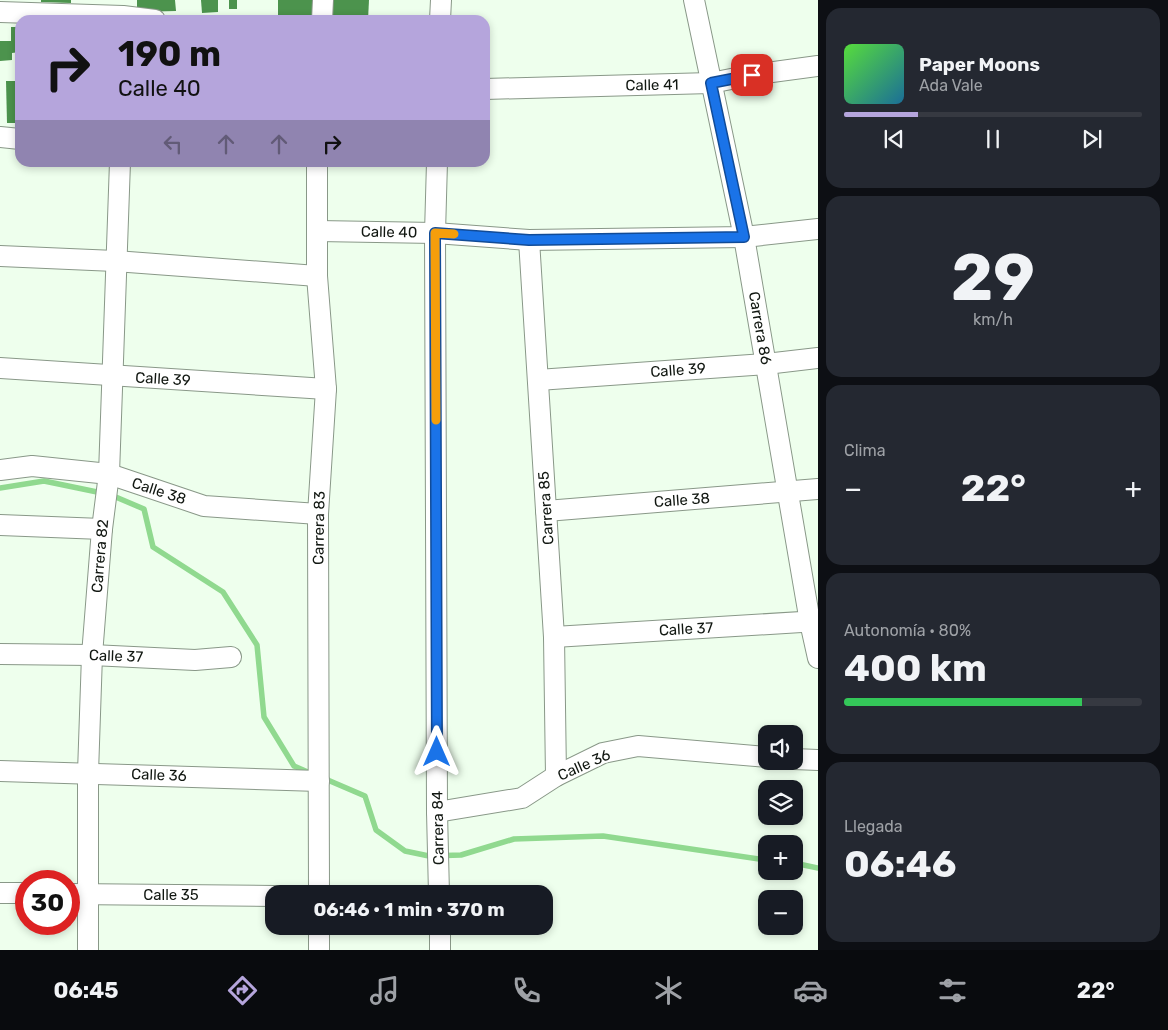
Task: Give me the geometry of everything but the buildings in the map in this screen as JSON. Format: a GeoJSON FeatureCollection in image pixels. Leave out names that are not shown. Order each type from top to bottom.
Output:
{"type":"FeatureCollection","features":[{"type":"Feature","properties":{"kind":"street"},"geometry":{"type":"LineString","coordinates":[[322,15],[323,0]]}},
{"type":"Feature","properties":{"kind":"street"},"geometry":{"type":"LineString","coordinates":[[440,0],[440,15]]}},
{"type":"Feature","properties":{"kind":"street","name":"Carrera 86"},"geometry":{"type":"LineString","coordinates":[[694,0],[744,237],[788,492],[814,622],[818,658]]}},
{"type":"Feature","properties":{"kind":"street"},"geometry":{"type":"LineString","coordinates":[[0,12],[124,12]]}},
{"type":"Feature","properties":{"kind":"street","name":"Calle 41"},"geometry":{"type":"LineString","coordinates":[[490,89],[711,83],[761,73],[818,66]]}},
{"type":"Feature","properties":{"kind":"street"},"geometry":{"type":"LineString","coordinates":[[0,137],[15,138]]}},
{"type":"Feature","properties":{"kind":"street","name":"Carrera 82"},"geometry":{"type":"LineString","coordinates":[[80,870],[88,772],[92,655],[104,504],[109,478],[120,167]]}},
{"type":"Feature","properties":{"kind":"street","name":"Carrera 83"},"geometry":{"type":"LineString","coordinates":[[317,167],[317,276],[326,389],[318,514],[319,885]]}},
{"type":"Feature","properties":{"kind":"street","name":"Carrera 84"},"geometry":{"type":"LineString","coordinates":[[437,167],[435,233],[437,812],[439,885]]}},
{"type":"Feature","properties":{"kind":"street","name":"Calle 40"},"geometry":{"type":"LineString","coordinates":[[318,231],[435,233],[529,240],[744,237],[818,229]]}},
{"type":"Feature","properties":{"kind":"street","name":"Carrera 85"},"geometry":{"type":"LineString","coordinates":[[529,240],[554,637],[556,776]]}},
{"type":"Feature","properties":{"kind":"street"},"geometry":{"type":"LineString","coordinates":[[0,256],[115,261],[317,276]]}},
{"type":"Feature","properties":{"kind":"street","name":"Calle 39"},"geometry":{"type":"LineString","coordinates":[[538,380],[766,364],[818,358]]}},
{"type":"Feature","properties":{"kind":"street","name":"Calle 39"},"geometry":{"type":"LineString","coordinates":[[0,368],[326,389]]}},
{"type":"Feature","properties":{"kind":"street","name":"Calle 38"},"geometry":{"type":"LineString","coordinates":[[0,470],[32,466],[109,478],[204,506],[318,514]]}},
{"type":"Feature","properties":{"kind":"street","name":"Calle 38"},"geometry":{"type":"LineString","coordinates":[[546,511],[818,489]]}},
{"type":"Feature","properties":{"kind":"street"},"geometry":{"type":"LineString","coordinates":[[0,525],[102,529]]}},
{"type":"Feature","properties":{"kind":"street","name":"Calle 37"},"geometry":{"type":"LineString","coordinates":[[554,637],[814,622]]}},
{"type":"Feature","properties":{"kind":"street","name":"Calle 37"},"geometry":{"type":"LineString","coordinates":[[0,654],[92,655],[195,660],[232,657]]}},
{"type":"Feature","properties":{"kind":"street","name":"Calle 36"},"geometry":{"type":"LineString","coordinates":[[437,812],[522,798],[556,776],[603,753],[638,746],[758,756]]}},
{"type":"Feature","properties":{"kind":"street"},"geometry":{"type":"LineString","coordinates":[[803,759],[818,760]]}},
{"type":"Feature","properties":{"kind":"street","name":"Calle 36"},"geometry":{"type":"LineString","coordinates":[[0,771],[319,773]]}},
{"type":"Feature","properties":{"kind":"street"},"geometry":{"type":"LineString","coordinates":[[0,893],[15,893]]}},
{"type":"Feature","properties":{"kind":"street","name":"Calle 35"},"geometry":{"type":"LineString","coordinates":[[80,894],[265,896]]}},
{"type":"Feature","properties":{"kind":"street","name":"Carrera 82"},"geometry":{"type":"LineString","coordinates":[[80,905],[88,950]]}},
{"type":"Feature","properties":{"kind":"street"},"geometry":{"type":"LineString","coordinates":[[319,935],[319,950]]}},
{"type":"Feature","properties":{"kind":"street"},"geometry":{"type":"LineString","coordinates":[[440,935],[440,950]]}},
{"type":"Feature","properties":{"kind":"waterway"},"geometry":{"type":"LineString","coordinates":[[0,488],[44,481],[102,493]]}},
{"type":"Feature","properties":{"kind":"waterway"},"geometry":{"type":"LineString","coordinates":[[111,495],[144,509],[153,547],[223,592],[257,645],[264,717],[294,766],[310,773]]}},
{"type":"Feature","properties":{"kind":"waterway"},"geometry":{"type":"LineString","coordinates":[[323,778],[365,796],[376,830],[405,851],[429,856],[461,855],[514,839],[603,836],[758,859]]}},
{"type":"Feature","properties":{"kind":"waterway"},"geometry":{"type":"LineString","coordinates":[[803,865],[818,868]]}},
{"type":"Feature","properties":{"kind":"slow traffic"},"geometry":{"type":"LineString","coordinates":[[436,420],[435,233],[454,234]]}},
{"type":"Feature","properties":{"kind":"route"},"geometry":{"type":"LineString","coordinates":[[437,752],[435,233],[529,240],[744,237],[711,83],[752,75]]}}]}
